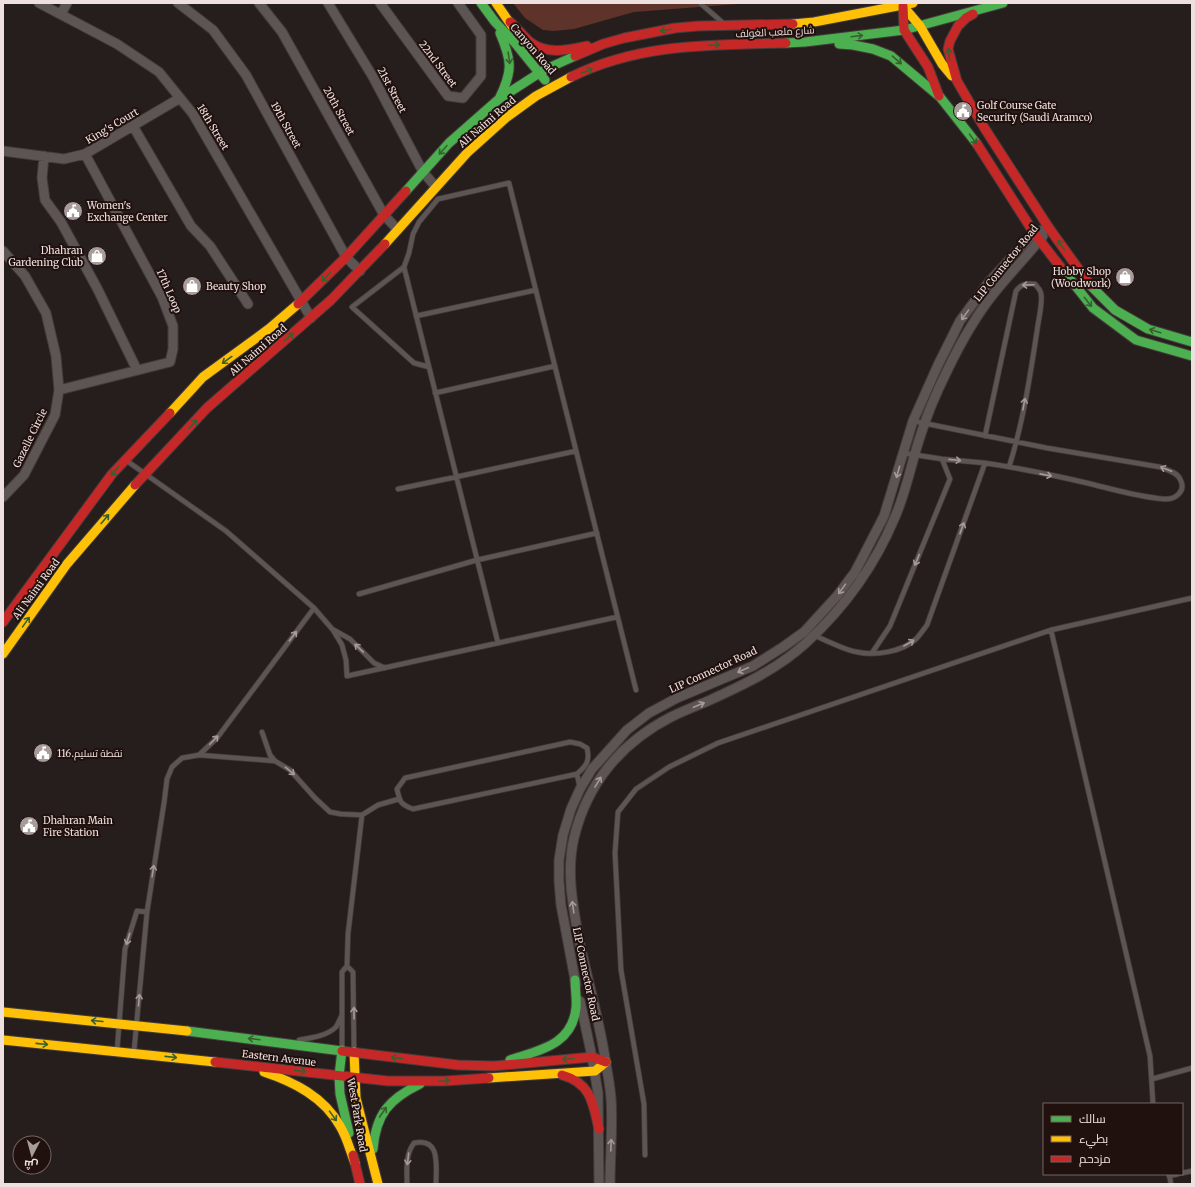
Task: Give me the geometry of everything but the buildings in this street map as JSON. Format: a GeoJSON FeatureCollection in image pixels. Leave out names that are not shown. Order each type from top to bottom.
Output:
{"type":"FeatureCollection","features":[{"type":"Feature","properties":{"kind":"main road","name":"Canyon Road"},"geometry":{"type":"LineString","coordinates":[[481,3],[495,22],[541,72]]}},
{"type":"Feature","properties":{"kind":"main road","name":"Canyon Road"},"geometry":{"type":"LineString","coordinates":[[496,3],[510,22],[519,40],[552,87]]}},
{"type":"Feature","properties":{"kind":"main road","name":"شارع ملعب الغولف"},"geometry":{"type":"LineString","coordinates":[[603,44],[624,38],[675,28],[780,25],[814,22],[913,3]]}},
{"type":"Feature","properties":{"kind":"main road","name":"شارع ملعب الغولف"},"geometry":{"type":"LineString","coordinates":[[552,87],[574,76],[626,56],[658,50],[690,46],[805,42],[904,30],[1003,3]]}},
{"type":"Feature","properties":{"kind":"main road"},"geometry":{"type":"LineString","coordinates":[[903,6],[920,26],[942,64],[963,90],[985,129],[1049,228],[1087,282],[1115,310],[1148,329],[1192,342]]}},
{"type":"Feature","properties":{"kind":"main road"},"geometry":{"type":"LineString","coordinates":[[903,6],[904,30],[928,67],[940,97]]}},
{"type":"Feature","properties":{"kind":"main road"},"geometry":{"type":"LineString","coordinates":[[956,81],[949,56],[948,48],[950,41],[958,26],[966,18],[980,10]]}},
{"type":"Feature","properties":{"kind":"main road"},"geometry":{"type":"LineString","coordinates":[[495,22],[508,50],[510,59],[509,78],[499,99]]}},
{"type":"Feature","properties":{"kind":"main road"},"geometry":{"type":"LineString","coordinates":[[510,22],[534,45],[541,48],[561,50],[603,44]]}},
{"type":"Feature","properties":{"kind":"main road"},"geometry":{"type":"LineString","coordinates":[[805,42],[853,45],[873,49],[891,56],[940,97],[972,137],[1037,237],[1093,308],[1136,340],[1192,356]]}},
{"type":"Feature","properties":{"kind":"main road","name":"Ali Naimi Road"},"geometry":{"type":"LineString","coordinates":[[3,622],[112,474],[203,377],[270,328],[302,301],[346,257],[449,143],[499,99],[541,72],[603,44]]}},
{"type":"Feature","properties":{"kind":"main road","name":"Ali Naimi Road"},"geometry":{"type":"LineString","coordinates":[[3,654],[67,564],[120,501],[207,408],[331,300],[398,230],[467,153],[489,132],[507,117],[552,87]]}},
{"type":"Feature","properties":{"kind":"main road","name":"Eastern Avenue"},"geometry":{"type":"LineString","coordinates":[[494,1066],[552,1044],[561,1039],[568,1032],[573,1021],[576,1006],[575,980]]}},
{"type":"Feature","properties":{"kind":"main road","name":"Eastern Avenue"},"geometry":{"type":"LineString","coordinates":[[3,1012],[136,1025],[458,1065],[494,1066],[592,1057],[606,1062]]}},
{"type":"Feature","properties":{"kind":"main road","name":"Eastern Avenue"},"geometry":{"type":"LineString","coordinates":[[3,1040],[240,1064],[388,1081],[425,1082],[595,1071]]}},
{"type":"Feature","properties":{"kind":"main road","name":"West Park Road"},"geometry":{"type":"LineString","coordinates":[[342,1050],[339,1076],[340,1094],[360,1184]]}},
{"type":"Feature","properties":{"kind":"main road","name":"West Park Road"},"geometry":{"type":"LineString","coordinates":[[354,1052],[356,1098],[378,1184]]}},
{"type":"Feature","properties":{"kind":"main road"},"geometry":{"type":"LineString","coordinates":[[595,1071],[606,1062]]}},
{"type":"Feature","properties":{"kind":"main road"},"geometry":{"type":"LineString","coordinates":[[240,1064],[273,1074],[304,1090],[319,1101],[330,1111],[340,1126],[355,1163]]}},
{"type":"Feature","properties":{"kind":"main road","name":"Eastern Avenue"},"geometry":{"type":"LineString","coordinates":[[552,1074],[568,1076],[582,1084],[591,1097],[599,1129]]}},
{"type":"Feature","properties":{"kind":"main road"},"geometry":{"type":"LineString","coordinates":[[372,1162],[373,1135],[378,1119],[394,1098],[407,1089],[425,1082]]}},
{"type":"Feature","properties":{"kind":"street","name":"18th Street"},"geometry":{"type":"LineString","coordinates":[[39,3],[117,44],[159,72],[193,114],[311,318]]}},
{"type":"Feature","properties":{"kind":"street"},"geometry":{"type":"LineString","coordinates":[[61,14],[67,3]]}},
{"type":"Feature","properties":{"kind":"street","name":"19th Street"},"geometry":{"type":"LineString","coordinates":[[178,3],[213,30],[246,75],[346,257],[360,271]]}},
{"type":"Feature","properties":{"kind":"street","name":"20th Street"},"geometry":{"type":"LineString","coordinates":[[259,3],[282,32],[384,215],[398,230]]}},
{"type":"Feature","properties":{"kind":"street","name":"21st Street"},"geometry":{"type":"LineString","coordinates":[[328,3],[373,77],[423,172],[436,186]]}},
{"type":"Feature","properties":{"kind":"street","name":"22nd Street"},"geometry":{"type":"LineString","coordinates":[[380,3],[448,96],[463,98],[481,76],[481,35],[458,3]]}},
{"type":"Feature","properties":{"kind":"street","name":"King's Court"},"geometry":{"type":"LineString","coordinates":[[3,151],[64,158],[85,154],[180,98]]}},
{"type":"Feature","properties":{"kind":"street"},"geometry":{"type":"LineString","coordinates":[[133,126],[191,226],[210,246],[248,304]]}},
{"type":"Feature","properties":{"kind":"street","name":"17th Loop"},"geometry":{"type":"LineString","coordinates":[[59,390],[170,362],[173,349],[173,326],[162,297],[85,154]]}},
{"type":"Feature","properties":{"kind":"street"},"geometry":{"type":"LineString","coordinates":[[44,156],[42,178],[45,200],[61,222],[97,288],[137,370]]}},
{"type":"Feature","properties":{"kind":"street","name":"LIP Connector Road"},"geometry":{"type":"LineString","coordinates":[[599,1184],[598,1093],[595,1071],[560,905],[559,860],[563,835],[571,809],[580,789],[592,769],[626,730],[649,713],[677,698],[753,666],[783,647],[804,632],[837,596],[855,572],[884,516],[913,421],[960,321],[988,283],[1037,237],[1049,228]]}},
{"type":"Feature","properties":{"kind":"street","name":"LIP Connector Road"},"geometry":{"type":"LineString","coordinates":[[610,1184],[611,1098],[606,1062],[575,917],[570,882],[571,857],[574,838],[581,816],[590,796],[611,763],[628,745],[645,732],[672,716],[742,686],[789,657],[814,635],[852,594],[869,569],[896,516],[925,423],[947,372],[992,295],[1037,237]]}},
{"type":"Feature","properties":{"kind":"street","name":"Gazelle Circle"},"geometry":{"type":"LineString","coordinates":[[3,251],[25,276],[46,313],[56,356],[59,390],[55,415],[24,475],[3,496]]}},
{"type":"Feature","properties":{"kind":"lane"},"geometry":{"type":"LineString","coordinates":[[700,3],[726,26]]}},
{"type":"Feature","properties":{"kind":"lane"},"geometry":{"type":"LineString","coordinates":[[429,367],[414,363],[352,307],[404,267],[413,234],[419,222],[438,199],[509,183],[636,690]]}},
{"type":"Feature","properties":{"kind":"lane"},"geometry":{"type":"LineString","coordinates":[[404,267],[498,643]]}},
{"type":"Feature","properties":{"kind":"lane"},"geometry":{"type":"LineString","coordinates":[[985,436],[1008,321],[1016,291],[1020,285],[1027,283],[1035,284],[1042,294],[1040,312],[1017,442],[1009,467]]}},
{"type":"Feature","properties":{"kind":"lane"},"geometry":{"type":"LineString","coordinates":[[416,316],[536,290]]}},
{"type":"Feature","properties":{"kind":"lane"},"geometry":{"type":"LineString","coordinates":[[435,393],[555,366]]}},
{"type":"Feature","properties":{"kind":"lane"},"geometry":{"type":"LineString","coordinates":[[903,453],[1009,467],[1074,480],[1139,496],[1174,499],[1181,493],[1182,486],[1180,479],[1175,473],[1160,467],[1017,442],[913,421]]}},
{"type":"Feature","properties":{"kind":"lane"},"geometry":{"type":"LineString","coordinates":[[398,488],[576,451]]}},
{"type":"Feature","properties":{"kind":"lane"},"geometry":{"type":"LineString","coordinates":[[872,653],[890,626],[950,479],[942,459]]}},
{"type":"Feature","properties":{"kind":"lane"},"geometry":{"type":"LineString","coordinates":[[126,460],[226,531],[314,608],[333,630],[342,646],[346,660],[347,676],[618,617]]}},
{"type":"Feature","properties":{"kind":"lane"},"geometry":{"type":"LineString","coordinates":[[804,632],[856,652],[890,652],[906,646],[916,640],[927,625],[985,463]]}},
{"type":"Feature","properties":{"kind":"lane"},"geometry":{"type":"LineString","coordinates":[[359,594],[477,560],[597,533]]}},
{"type":"Feature","properties":{"kind":"lane"},"geometry":{"type":"LineString","coordinates":[[645,1155],[644,1104],[622,970],[615,853],[618,812],[636,789],[669,767],[718,743],[1051,630],[1192,598]]}},
{"type":"Feature","properties":{"kind":"lane"},"geometry":{"type":"LineString","coordinates":[[199,755],[217,738],[314,608]]}},
{"type":"Feature","properties":{"kind":"lane"},"geometry":{"type":"LineString","coordinates":[[333,630],[350,639],[374,663],[385,668]]}},
{"type":"Feature","properties":{"kind":"lane"},"geometry":{"type":"LineString","coordinates":[[1051,630],[1150,1056],[1153,1103]]}},
{"type":"Feature","properties":{"kind":"lane"},"geometry":{"type":"LineString","coordinates":[[262,732],[270,755],[275,762]]}},
{"type":"Feature","properties":{"kind":"lane"},"geometry":{"type":"LineString","coordinates":[[570,742],[580,744],[587,748],[589,757],[585,766],[577,774],[413,809],[404,806],[400,801],[397,789],[405,778],[570,742]]}},
{"type":"Feature","properties":{"kind":"lane"},"geometry":{"type":"LineString","coordinates":[[134,1053],[147,912],[167,780],[172,767],[182,758],[199,755],[275,762],[290,770],[318,802],[330,812],[341,814],[362,815],[378,804],[399,799]]}},
{"type":"Feature","properties":{"kind":"lane"},"geometry":{"type":"LineString","coordinates":[[577,774],[580,789]]}},
{"type":"Feature","properties":{"kind":"lane"},"geometry":{"type":"LineString","coordinates":[[342,1050],[342,972],[347,966],[348,934],[362,815]]}},
{"type":"Feature","properties":{"kind":"lane"},"geometry":{"type":"LineString","coordinates":[[117,1051],[125,949],[137,911],[147,912]]}},
{"type":"Feature","properties":{"kind":"lane"},"geometry":{"type":"LineString","coordinates":[[347,966],[353,972],[354,1052]]}},
{"type":"Feature","properties":{"kind":"lane"},"geometry":{"type":"LineString","coordinates":[[285,1043],[316,1037],[327,1033],[336,1027],[343,1014]]}},
{"type":"Feature","properties":{"kind":"lane"},"geometry":{"type":"LineString","coordinates":[[1152,1079],[1192,1068]]}},
{"type":"Feature","properties":{"kind":"lane"},"geometry":{"type":"LineString","coordinates":[[407,1184],[407,1157],[409,1150],[414,1143],[422,1141],[428,1143],[433,1148],[436,1156],[436,1184]]}},
{"type":"Feature","properties":{"kind":"lane"},"geometry":{"type":"LineString","coordinates":[[1169,1175],[1171,1184]]}},
{"type":"Feature","properties":{"kind":"shaded area"},"geometry":{"type":"Polygon","coordinates":[[[513,3],[751,3],[634,12],[574,29],[554,31],[543,30],[525,18],[513,3]]]}},
{"type":"Feature","properties":{"kind":"traffic: fast"},"geometry":{"type":"LineString","coordinates":[[481,3],[495,22],[515,43],[545,80]]}},
{"type":"Feature","properties":{"kind":"traffic: fast"},"geometry":{"type":"LineString","coordinates":[[786,43],[904,30],[1003,3]]}},
{"type":"Feature","properties":{"kind":"traffic: fast"},"geometry":{"type":"LineString","coordinates":[[499,99],[509,73],[509,59],[500,33]]}},
{"type":"Feature","properties":{"kind":"traffic: fast"},"geometry":{"type":"LineString","coordinates":[[839,44],[873,49],[891,56],[940,97],[977,144]]}},
{"type":"Feature","properties":{"kind":"traffic: fast"},"geometry":{"type":"LineString","coordinates":[[406,191],[449,143],[499,99],[544,70],[575,56]]}},
{"type":"Feature","properties":{"kind":"traffic: fast"},"geometry":{"type":"LineString","coordinates":[[1062,269],[1093,308],[1136,340],[1192,356]]}},
{"type":"Feature","properties":{"kind":"traffic: fast"},"geometry":{"type":"LineString","coordinates":[[1090,285],[1115,310],[1148,329],[1192,342]]}},
{"type":"Feature","properties":{"kind":"traffic: fast"},"geometry":{"type":"LineString","coordinates":[[510,1060],[553,1044],[568,1030],[573,1020],[576,1008],[575,980]]}},
{"type":"Feature","properties":{"kind":"traffic: fast"},"geometry":{"type":"LineString","coordinates":[[187,1031],[342,1051]]}},
{"type":"Feature","properties":{"kind":"traffic: fast"},"geometry":{"type":"LineString","coordinates":[[342,1050],[339,1076],[340,1094],[349,1133]]}},
{"type":"Feature","properties":{"kind":"traffic: fast"},"geometry":{"type":"LineString","coordinates":[[373,1149],[377,1126],[386,1109],[400,1096],[420,1084]]}},
{"type":"Feature","properties":{"kind":"traffic: slow"},"geometry":{"type":"LineString","coordinates":[[496,3],[514,29]]}},
{"type":"Feature","properties":{"kind":"traffic: slow"},"geometry":{"type":"LineString","coordinates":[[793,24],[814,22],[913,3]]}},
{"type":"Feature","properties":{"kind":"traffic: slow"},"geometry":{"type":"LineString","coordinates":[[903,6],[920,26],[942,64],[952,76]]}},
{"type":"Feature","properties":{"kind":"traffic: slow"},"geometry":{"type":"LineString","coordinates":[[385,244],[467,153],[507,117],[536,96],[571,77]]}},
{"type":"Feature","properties":{"kind":"traffic: slow"},"geometry":{"type":"LineString","coordinates":[[170,413],[203,377],[270,328],[298,304]]}},
{"type":"Feature","properties":{"kind":"traffic: slow"},"geometry":{"type":"LineString","coordinates":[[3,654],[67,564],[135,485]]}},
{"type":"Feature","properties":{"kind":"traffic: slow"},"geometry":{"type":"LineString","coordinates":[[3,1012],[187,1031]]}},
{"type":"Feature","properties":{"kind":"traffic: slow"},"geometry":{"type":"LineString","coordinates":[[3,1040],[215,1062]]}},
{"type":"Feature","properties":{"kind":"traffic: slow"},"geometry":{"type":"LineString","coordinates":[[354,1052],[356,1098],[378,1184]]}},
{"type":"Feature","properties":{"kind":"traffic: slow"},"geometry":{"type":"LineString","coordinates":[[489,1078],[595,1071],[606,1062]]}},
{"type":"Feature","properties":{"kind":"traffic: slow"},"geometry":{"type":"LineString","coordinates":[[264,1072],[297,1086],[317,1099],[326,1107],[347,1139],[355,1163]]}},
{"type":"Feature","properties":{"kind":"traffic: jam"},"geometry":{"type":"LineString","coordinates":[[903,6],[904,30],[928,67],[939,96]]}},
{"type":"Feature","properties":{"kind":"traffic: jam"},"geometry":{"type":"LineString","coordinates":[[973,14],[966,18],[958,26],[950,41],[948,49],[957,81],[985,129],[1049,228],[1090,285]]}},
{"type":"Feature","properties":{"kind":"traffic: jam"},"geometry":{"type":"LineString","coordinates":[[510,22],[530,42],[543,49],[558,50],[587,46]]}},
{"type":"Feature","properties":{"kind":"traffic: jam"},"geometry":{"type":"LineString","coordinates":[[575,56],[603,44],[624,38],[675,28],[698,26],[793,24]]}},
{"type":"Feature","properties":{"kind":"traffic: jam"},"geometry":{"type":"LineString","coordinates":[[571,77],[597,66],[650,52],[676,48],[730,44],[786,43]]}},
{"type":"Feature","properties":{"kind":"traffic: jam"},"geometry":{"type":"LineString","coordinates":[[977,144],[1034,233],[1062,269]]}},
{"type":"Feature","properties":{"kind":"traffic: jam"},"geometry":{"type":"LineString","coordinates":[[298,304],[346,257],[406,191]]}},
{"type":"Feature","properties":{"kind":"traffic: jam"},"geometry":{"type":"LineString","coordinates":[[135,485],[207,408],[331,300],[385,244]]}},
{"type":"Feature","properties":{"kind":"traffic: jam"},"geometry":{"type":"LineString","coordinates":[[3,622],[112,474],[170,413]]}},
{"type":"Feature","properties":{"kind":"traffic: jam"},"geometry":{"type":"LineString","coordinates":[[342,1051],[458,1065],[494,1066],[592,1057],[606,1062]]}},
{"type":"Feature","properties":{"kind":"traffic: jam"},"geometry":{"type":"LineString","coordinates":[[215,1062],[388,1081],[445,1081],[489,1078]]}},
{"type":"Feature","properties":{"kind":"traffic: jam"},"geometry":{"type":"LineString","coordinates":[[562,1075],[579,1083],[585,1089],[595,1111],[599,1129]]}},
{"type":"Feature","properties":{"kind":"traffic: jam"},"geometry":{"type":"LineString","coordinates":[[353,1155],[360,1184]]}},
{"type":"Feature","properties":{"kind":"place","name":"Golf Course Gate Security (Saudi Aramco)"},"geometry":{"type":"Point","coordinates":[963,111]}},
{"type":"Feature","properties":{"kind":"place","name":"Women's Exchange Center"},"geometry":{"type":"Point","coordinates":[73,211]}},
{"type":"Feature","properties":{"kind":"place","name":"Dhahran Gardening Club"},"geometry":{"type":"Point","coordinates":[97,256]}},
{"type":"Feature","properties":{"kind":"place","name":"Hobby Shop (Woodwork)"},"geometry":{"type":"Point","coordinates":[1125,277]}},
{"type":"Feature","properties":{"kind":"place","name":"Beauty Shop"},"geometry":{"type":"Point","coordinates":[192,286]}},
{"type":"Feature","properties":{"kind":"place","name":"نقطة تسليم.116"},"geometry":{"type":"Point","coordinates":[43,753]}},
{"type":"Feature","properties":{"kind":"place","name":"Dhahran Main Fire Station"},"geometry":{"type":"Point","coordinates":[29,826]}}]}
